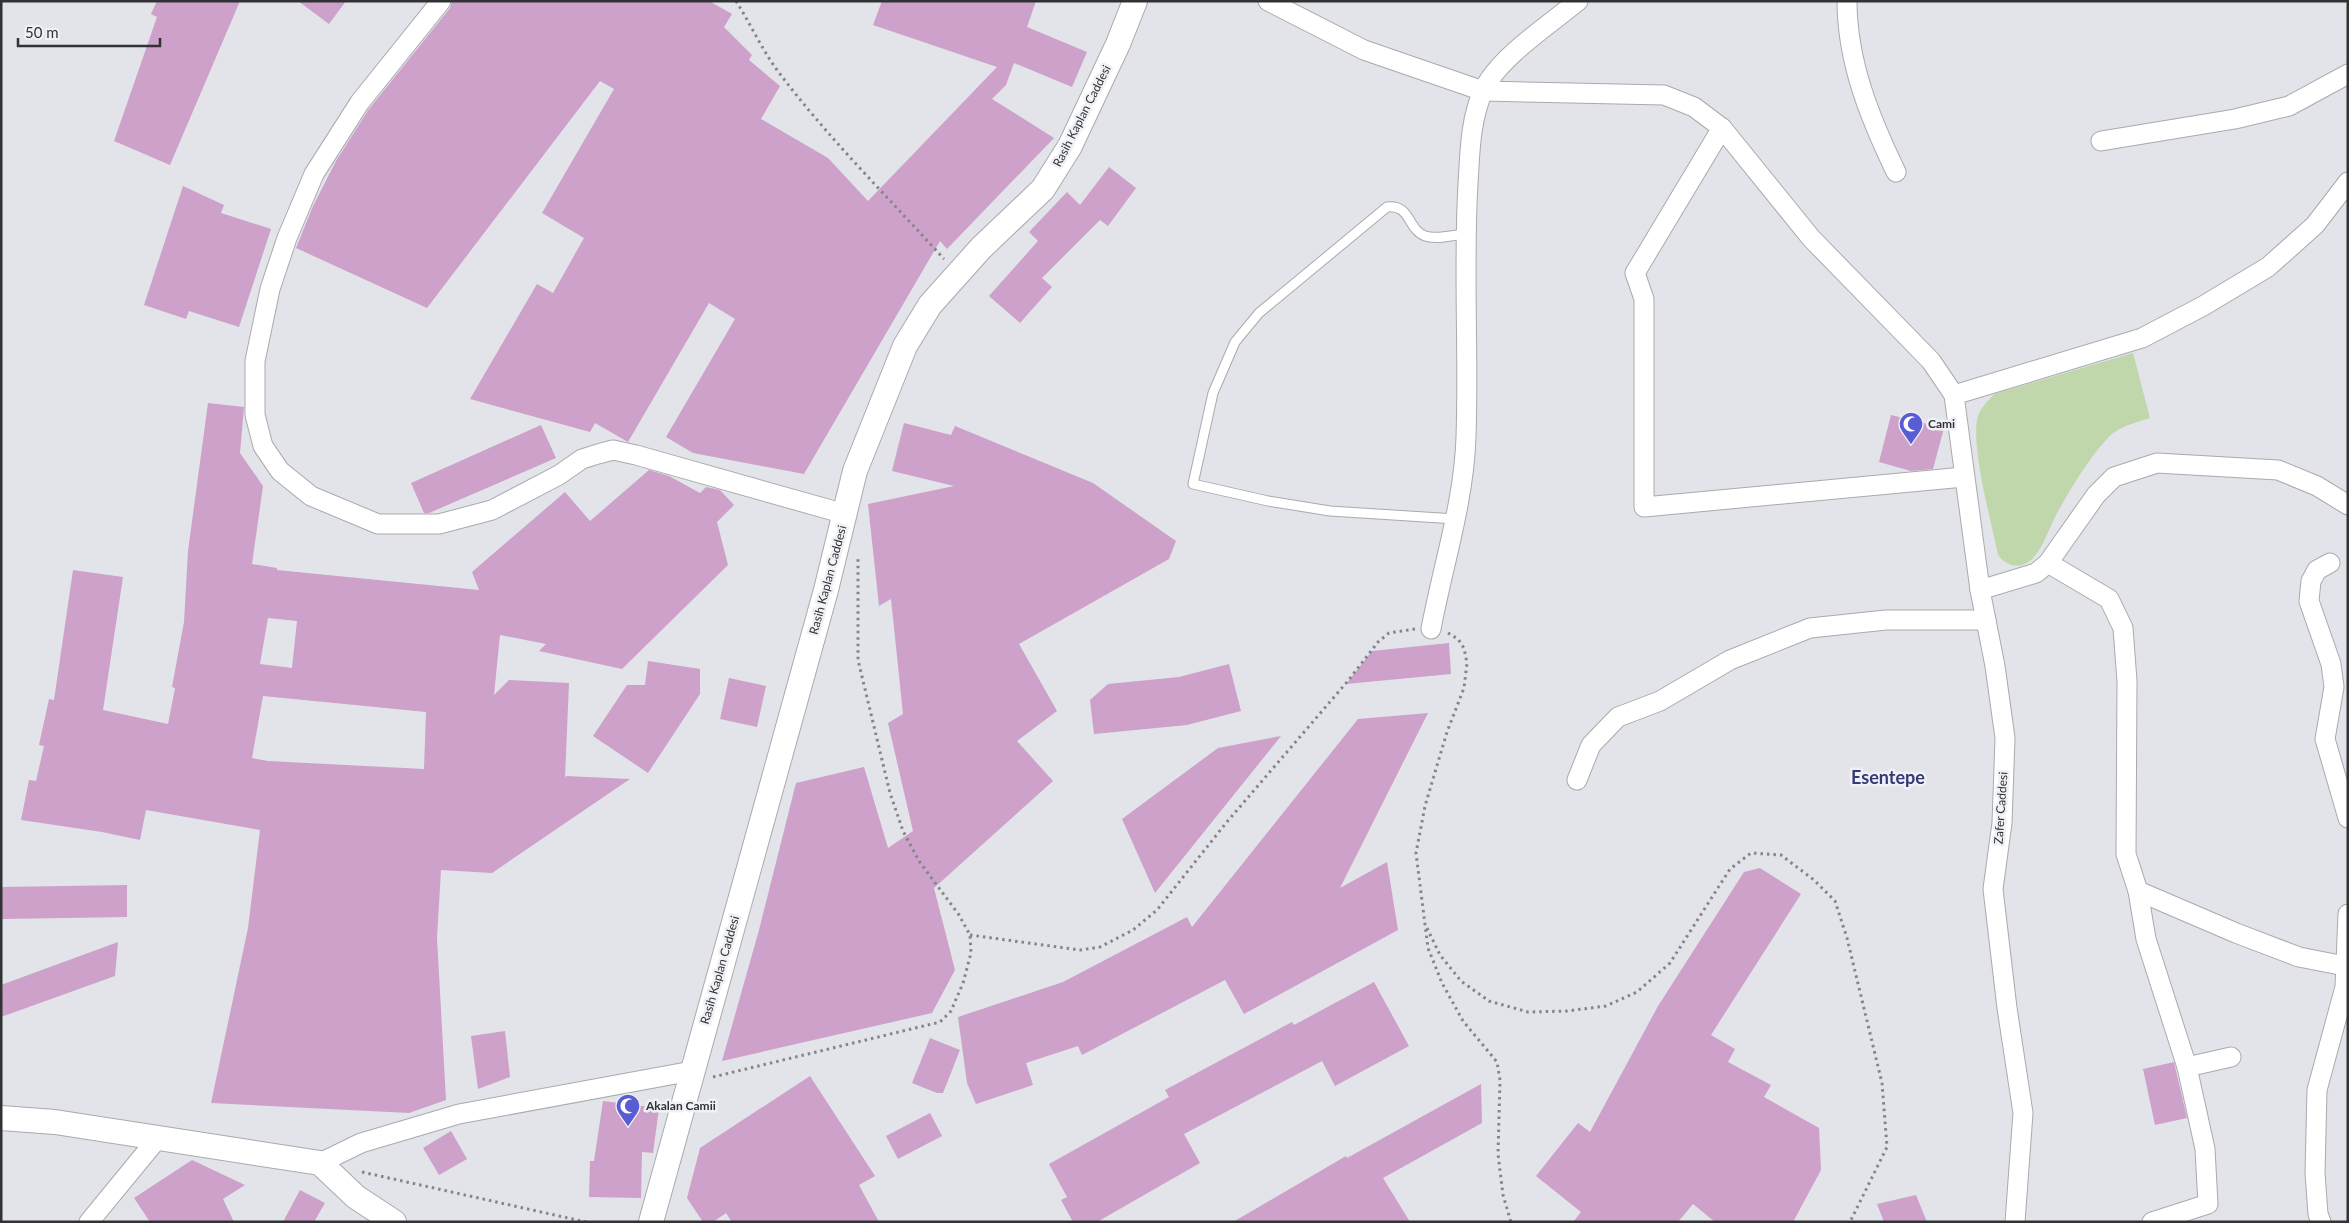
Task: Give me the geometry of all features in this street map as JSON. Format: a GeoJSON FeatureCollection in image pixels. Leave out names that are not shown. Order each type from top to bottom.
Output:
{"type":"FeatureCollection","features":[{"type":"Feature","properties":{"kind":"street"},"geometry":{"type":"LineString","coordinates":[[441,1],[360,102],[314,174],[287,238],[273,281],[255,361],[256,415],[263,446],[280,471],[311,496],[378,524],[439,524],[492,510],[560,475],[582,460],[613,450],[845,514]]}},
{"type":"Feature","properties":{"kind":"street","name":"Rasih Kaplan Caddesi"},"geometry":{"type":"LineString","coordinates":[[651,1222],[824,599],[856,471],[905,346],[930,305],[981,248],[1043,189],[1070,146],[1118,44],[1135,1]]}},
{"type":"Feature","properties":{"kind":"street"},"geometry":{"type":"LineString","coordinates":[[1268,1],[1364,50],[1483,91],[1664,95],[1694,107],[1722,128],[1811,238],[1931,361],[1954,395],[2142,338],[2203,306],[2268,267],[2315,225],[2348,182]]}},
{"type":"Feature","properties":{"kind":"street"},"geometry":{"type":"LineString","coordinates":[[1431,630],[1440,579],[1456,519],[1466,438],[1465,234],[1472,124],[1483,91],[1496,68],[1578,1]]}},
{"type":"Feature","properties":{"kind":"street"},"geometry":{"type":"LineString","coordinates":[[1847,1],[1847,26],[1863,93],[1881,141],[1896,172]]}},
{"type":"Feature","properties":{"kind":"street"},"geometry":{"type":"LineString","coordinates":[[2102,140],[2235,119],[2289,106],[2348,74]]}},
{"type":"Feature","properties":{"kind":"street"},"geometry":{"type":"LineString","coordinates":[[1722,128],[1635,273],[1644,299],[1644,507],[1964,477]]}},
{"type":"Feature","properties":{"kind":"street","name":"Zafer Caddesi"},"geometry":{"type":"LineString","coordinates":[[1954,395],[1980,590],[2005,738],[2002,823],[1993,889],[2007,1008],[2023,1113],[2015,1222]]}},
{"type":"Feature","properties":{"kind":"street"},"geometry":{"type":"LineString","coordinates":[[1980,590],[2036,574],[2048,564],[2096,495],[2114,477],[2157,463],[2278,470],[2317,486],[2348,505]]}},
{"type":"Feature","properties":{"kind":"street"},"geometry":{"type":"LineString","coordinates":[[2330,563],[2317,570],[2310,581],[2309,601],[2331,664],[2334,687],[2325,739],[2348,818]]}},
{"type":"Feature","properties":{"kind":"street"},"geometry":{"type":"LineString","coordinates":[[2048,564],[2108,599],[2123,628],[2126,681],[2126,854],[2138,891],[2146,939],[2187,1067],[2206,1149],[2208,1204],[2152,1222]]}},
{"type":"Feature","properties":{"kind":"street"},"geometry":{"type":"LineString","coordinates":[[1577,780],[1591,745],[1618,717],[1660,701],[1730,660],[1810,628],[1886,620],[1986,620]]}},
{"type":"Feature","properties":{"kind":"street"},"geometry":{"type":"LineString","coordinates":[[2138,891],[2236,933],[2299,957],[2346,966]]}},
{"type":"Feature","properties":{"kind":"street"},"geometry":{"type":"LineString","coordinates":[[2321,1222],[2318,1214],[2315,1173],[2317,1090],[2345,987],[2348,914]]}},
{"type":"Feature","properties":{"kind":"street"},"geometry":{"type":"LineString","coordinates":[[2187,1067],[2231,1058]]}},
{"type":"Feature","properties":{"kind":"street"},"geometry":{"type":"LineString","coordinates":[[1,1118],[55,1122],[320,1163],[362,1143],[459,1114],[690,1077]]}},
{"type":"Feature","properties":{"kind":"street"},"geometry":{"type":"LineString","coordinates":[[89,1222],[158,1138]]}},
{"type":"Feature","properties":{"kind":"street"},"geometry":{"type":"LineString","coordinates":[[320,1163],[356,1197],[394,1222]]}},
{"type":"Feature","properties":{"kind":"lane"},"geometry":{"type":"LineString","coordinates":[[1456,519],[1330,511],[1268,501],[1193,484],[1219,376],[1235,342],[1259,313],[1387,207],[1400,208],[1405,211],[1418,231],[1427,237],[1465,234]]}},
{"type":"Feature","properties":{"kind":"path"},"geometry":{"type":"LineString","coordinates":[[736,1],[749,27],[776,70],[830,134],[958,275]]}},
{"type":"Feature","properties":{"kind":"path"},"geometry":{"type":"LineString","coordinates":[[690,1077],[940,1022],[951,1011],[963,983],[971,953],[970,935],[959,915],[919,861],[903,831],[890,793],[858,660],[857,548]]}},
{"type":"Feature","properties":{"kind":"path"},"geometry":{"type":"LineString","coordinates":[[970,935],[1080,950],[1100,947],[1133,930],[1157,910],[1226,823],[1347,682],[1378,642],[1389,633],[1420,628],[1445,631],[1458,639],[1464,648],[1467,663],[1464,688],[1425,806],[1416,853],[1428,948],[1442,983],[1464,1022],[1497,1062],[1500,1080],[1498,1154],[1502,1195],[1511,1222]]}},
{"type":"Feature","properties":{"kind":"path"},"geometry":{"type":"LineString","coordinates":[[1425,926],[1440,955],[1461,981],[1489,1001],[1528,1012],[1567,1012],[1606,1006],[1637,992],[1670,963],[1730,869],[1751,854],[1781,855],[1814,880],[1835,902],[1848,938],[1882,1083],[1887,1147],[1850,1222]]}},
{"type":"Feature","properties":{"kind":"path"},"geometry":{"type":"LineString","coordinates":[[358,1172],[586,1222]]}},
{"type":"Feature","properties":{"kind":"green space"},"geometry":{"type":"Polygon","coordinates":[[[2133,353],[2150,418],[2115,432],[2099,448],[2074,484],[2042,544],[2031,560],[2018,566],[2005,562],[1998,555],[1977,450],[1977,420],[1981,409],[1994,394],[2133,353]]]}},
{"type":"Feature","properties":{"kind":"building"},"geometry":{"type":"Polygon","coordinates":[[[157,1],[240,1],[170,165],[114,141],[157,17],[151,14],[157,1]]]}},
{"type":"Feature","properties":{"kind":"building"},"geometry":{"type":"Polygon","coordinates":[[[298,1],[346,1],[329,24],[298,1]]]}},
{"type":"Feature","properties":{"kind":"building"},"geometry":{"type":"Polygon","coordinates":[[[452,1],[709,1],[732,14],[724,27],[752,55],[749,60],[780,86],[761,119],[828,158],[868,201],[997,67],[873,25],[882,1],[1036,1],[1027,27],[1087,52],[1072,87],[1014,63],[1006,85],[992,99],[1054,138],[947,249],[940,241],[804,474],[693,453],[666,437],[735,319],[709,303],[628,442],[595,423],[590,432],[470,399],[537,284],[553,293],[584,238],[542,213],[614,89],[600,81],[427,308],[296,248],[313,206],[336,161],[369,109],[450,8],[452,1]]]}},
{"type":"Feature","properties":{"kind":"building"},"geometry":{"type":"Polygon","coordinates":[[[1109,167],[1136,188],[1108,226],[1100,220],[1042,278],[1052,287],[1020,323],[989,296],[1038,241],[1029,232],[1067,192],[1080,205],[1109,167]]]}},
{"type":"Feature","properties":{"kind":"building"},"geometry":{"type":"Polygon","coordinates":[[[183,186],[224,205],[221,213],[271,229],[239,327],[189,311],[186,319],[144,305],[183,186]]]}},
{"type":"Feature","properties":{"kind":"building"},"geometry":{"type":"Polygon","coordinates":[[[208,403],[244,407],[240,453],[263,486],[252,564],[277,568],[277,570],[479,590],[472,572],[565,492],[590,521],[649,470],[669,476],[700,493],[706,487],[720,490],[734,505],[717,522],[728,565],[622,669],[539,651],[546,644],[500,635],[494,695],[509,680],[569,683],[565,778],[566,776],[630,779],[492,873],[441,870],[437,938],[446,1100],[409,1113],[211,1103],[248,928],[260,830],[146,810],[140,840],[102,832],[21,820],[29,780],[36,781],[44,746],[39,745],[49,699],[54,700],[73,570],[123,577],[103,710],[168,724],[175,688],[172,687],[184,622],[188,551],[208,403]],[[268,618],[260,664],[292,668],[297,621],[268,618]],[[263,696],[252,758],[268,761],[424,769],[426,712],[263,696]]]}},
{"type":"Feature","properties":{"kind":"building","name":"Cami"},"geometry":{"type":"Polygon","coordinates":[[[1891,415],[1944,428],[1933,469],[1911,471],[1879,462],[1891,415]]]}},
{"type":"Feature","properties":{"kind":"building"},"geometry":{"type":"Polygon","coordinates":[[[904,423],[951,435],[955,426],[1093,483],[1176,541],[1169,559],[1019,644],[1057,711],[1017,741],[1053,781],[934,888],[955,970],[932,1013],[722,1061],[759,930],[796,783],[864,767],[888,848],[913,831],[888,723],[903,714],[891,599],[879,606],[868,504],[954,486],[892,471],[904,423]]]}},
{"type":"Feature","properties":{"kind":"building"},"geometry":{"type":"Polygon","coordinates":[[[541,425],[556,458],[429,513],[424,513],[411,483],[541,425]]]}},
{"type":"Feature","properties":{"kind":"building"},"geometry":{"type":"Polygon","coordinates":[[[1449,643],[1451,674],[1346,684],[1372,651],[1449,643]]]}},
{"type":"Feature","properties":{"kind":"building"},"geometry":{"type":"Polygon","coordinates":[[[648,661],[700,669],[700,694],[648,773],[593,736],[627,685],[645,685],[648,661]]]}},
{"type":"Feature","properties":{"kind":"building"},"geometry":{"type":"Polygon","coordinates":[[[1229,664],[1241,711],[1187,725],[1094,734],[1090,700],[1108,684],[1179,677],[1229,664]]]}},
{"type":"Feature","properties":{"kind":"building"},"geometry":{"type":"Polygon","coordinates":[[[729,678],[766,686],[757,727],[720,719],[729,678]]]}},
{"type":"Feature","properties":{"kind":"building"},"geometry":{"type":"Polygon","coordinates":[[[1428,713],[1340,888],[1387,862],[1398,930],[1244,1014],[1225,980],[1082,1055],[1078,1046],[1026,1063],[1033,1085],[976,1104],[967,1083],[958,1017],[1063,982],[1187,917],[1192,927],[1358,719],[1428,713]]]}},
{"type":"Feature","properties":{"kind":"building"},"geometry":{"type":"Polygon","coordinates":[[[1281,736],[1155,893],[1122,819],[1218,748],[1281,736]]]}},
{"type":"Feature","properties":{"kind":"building"},"geometry":{"type":"Polygon","coordinates":[[[1760,868],[1801,894],[1711,1035],[1735,1049],[1728,1062],[1771,1085],[1764,1097],[1819,1128],[1821,1170],[1793,1222],[1715,1222],[1693,1204],[1678,1222],[1573,1222],[1581,1212],[1536,1176],[1578,1123],[1590,1132],[1658,1006],[1744,872],[1760,868]]]}},
{"type":"Feature","properties":{"kind":"building"},"geometry":{"type":"Polygon","coordinates":[[[127,885],[127,917],[2,919],[2,887],[127,885]]]}},
{"type":"Feature","properties":{"kind":"building"},"geometry":{"type":"Polygon","coordinates":[[[118,942],[115,976],[1,1017],[1,985],[118,942]]]}},
{"type":"Feature","properties":{"kind":"building"},"geometry":{"type":"Polygon","coordinates":[[[1374,982],[1409,1046],[1335,1086],[1322,1061],[1184,1134],[1200,1163],[1097,1222],[1073,1222],[1061,1200],[1067,1197],[1049,1164],[1169,1097],[1165,1090],[1292,1022],[1294,1025],[1374,982]]]}},
{"type":"Feature","properties":{"kind":"building"},"geometry":{"type":"Polygon","coordinates":[[[505,1031],[510,1077],[478,1089],[471,1036],[505,1031]]]}},
{"type":"Feature","properties":{"kind":"building"},"geometry":{"type":"Polygon","coordinates":[[[930,1038],[960,1050],[943,1093],[937,1093],[912,1083],[930,1038]]]}},
{"type":"Feature","properties":{"kind":"building"},"geometry":{"type":"Polygon","coordinates":[[[2174,1062],[2187,1118],[2155,1125],[2143,1069],[2174,1062]]]}},
{"type":"Feature","properties":{"kind":"building"},"geometry":{"type":"Polygon","coordinates":[[[810,1076],[875,1176],[859,1185],[879,1222],[732,1222],[726,1213],[713,1222],[703,1222],[687,1198],[700,1148],[810,1076]]]}},
{"type":"Feature","properties":{"kind":"building"},"geometry":{"type":"Polygon","coordinates":[[[1481,1084],[1482,1123],[1383,1178],[1410,1222],[1233,1222],[1346,1156],[1347,1158],[1481,1084]]]}},
{"type":"Feature","properties":{"kind":"building"},"geometry":{"type":"Polygon","coordinates":[[[603,1101],[659,1108],[653,1153],[642,1152],[641,1198],[589,1197],[590,1161],[594,1161],[603,1101]]]}},
{"type":"Feature","properties":{"kind":"building"},"geometry":{"type":"Polygon","coordinates":[[[930,1113],[942,1136],[898,1159],[886,1136],[930,1113]]]}},
{"type":"Feature","properties":{"kind":"building"},"geometry":{"type":"Polygon","coordinates":[[[451,1131],[467,1159],[439,1175],[423,1148],[451,1131]]]}},
{"type":"Feature","properties":{"kind":"building"},"geometry":{"type":"Polygon","coordinates":[[[192,1160],[245,1185],[223,1199],[234,1222],[150,1222],[134,1198],[192,1160]]]}},
{"type":"Feature","properties":{"kind":"building"},"geometry":{"type":"Polygon","coordinates":[[[300,1190],[325,1203],[314,1222],[283,1222],[300,1190]]]}},
{"type":"Feature","properties":{"kind":"building"},"geometry":{"type":"Polygon","coordinates":[[[1916,1195],[1927,1222],[1884,1222],[1877,1204],[1916,1195]]]}},
{"type":"Feature","properties":{"kind":"place","name":"Cami"},"geometry":{"type":"Point","coordinates":[1911,445]}},
{"type":"Feature","properties":{"kind":"place","name":"Akalan Camii"},"geometry":{"type":"Point","coordinates":[628,1127]}},
{"type":"Feature","properties":{"kind":"district","name":"Esentepe"},"geometry":{"type":"Point","coordinates":[1888,778]}}]}
